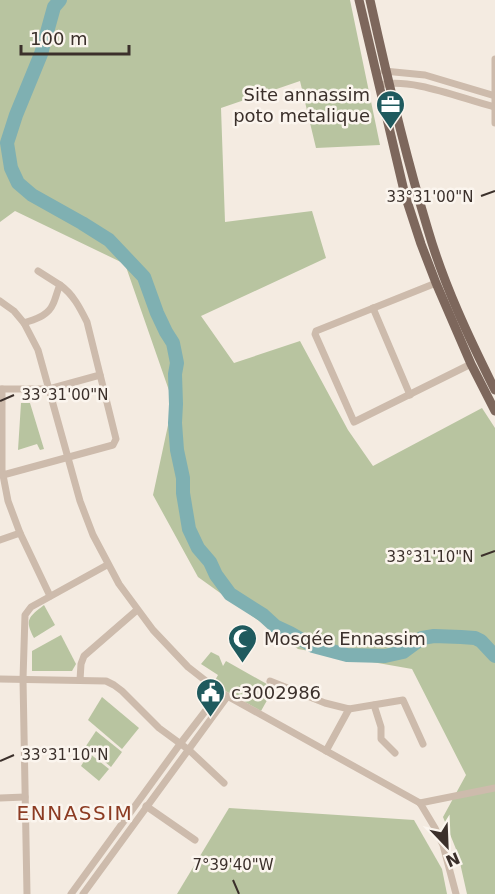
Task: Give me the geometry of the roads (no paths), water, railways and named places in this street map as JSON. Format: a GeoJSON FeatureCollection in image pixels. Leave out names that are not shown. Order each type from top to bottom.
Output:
{"type":"FeatureCollection","features":[{"type":"Feature","properties":{"kind":"main road"},"geometry":{"type":"LineString","coordinates":[[359,0],[381,71]]}},
{"type":"Feature","properties":{"kind":"main road"},"geometry":{"type":"LineString","coordinates":[[370,0],[405,195],[436,284],[471,364],[495,411]]}},
{"type":"Feature","properties":{"kind":"main road"},"geometry":{"type":"LineString","coordinates":[[384,84],[430,238],[452,297],[495,390]]}},
{"type":"Feature","properties":{"kind":"street"},"geometry":{"type":"LineString","coordinates":[[495,59],[495,123]]}},
{"type":"Feature","properties":{"kind":"street"},"geometry":{"type":"LineString","coordinates":[[381,71],[425,75],[495,96]]}},
{"type":"Feature","properties":{"kind":"street"},"geometry":{"type":"LineString","coordinates":[[384,84],[426,88],[495,107]]}},
{"type":"Feature","properties":{"kind":"street"},"geometry":{"type":"LineString","coordinates":[[3,474],[113,445],[116,440],[87,322],[80,307],[68,291],[38,271]]}},
{"type":"Feature","properties":{"kind":"street"},"geometry":{"type":"LineString","coordinates":[[436,284],[316,331],[315,334],[354,422],[471,364]]}},
{"type":"Feature","properties":{"kind":"street"},"geometry":{"type":"LineString","coordinates":[[24,323],[49,311],[60,285]]}},
{"type":"Feature","properties":{"kind":"street"},"geometry":{"type":"LineString","coordinates":[[0,301],[14,311],[24,323],[38,350],[86,517],[107,565],[137,610],[188,667],[227,697],[420,803],[443,845],[456,894]]}},
{"type":"Feature","properties":{"kind":"street"},"geometry":{"type":"LineString","coordinates":[[373,308],[410,395]]}},
{"type":"Feature","properties":{"kind":"street"},"geometry":{"type":"LineString","coordinates":[[50,596],[20,533],[8,501],[3,474],[1,389],[49,389],[100,375]]}},
{"type":"Feature","properties":{"kind":"street"},"geometry":{"type":"LineString","coordinates":[[0,540],[20,533]]}},
{"type":"Feature","properties":{"kind":"street"},"geometry":{"type":"LineString","coordinates":[[27,894],[25,615],[31,607],[107,565]]}},
{"type":"Feature","properties":{"kind":"street"},"geometry":{"type":"LineString","coordinates":[[80,680],[84,656],[137,610]]}},
{"type":"Feature","properties":{"kind":"street"},"geometry":{"type":"LineString","coordinates":[[0,679],[106,681],[114,685],[224,783]]}},
{"type":"Feature","properties":{"kind":"street"},"geometry":{"type":"LineString","coordinates":[[270,681],[325,703],[349,709],[403,700],[423,744]]}},
{"type":"Feature","properties":{"kind":"street"},"geometry":{"type":"LineString","coordinates":[[71,894],[220,692]]}},
{"type":"Feature","properties":{"kind":"street"},"geometry":{"type":"LineString","coordinates":[[83,894],[227,697]]}},
{"type":"Feature","properties":{"kind":"street"},"geometry":{"type":"LineString","coordinates":[[374,705],[381,727],[381,740],[395,753]]}},
{"type":"Feature","properties":{"kind":"street"},"geometry":{"type":"LineString","coordinates":[[326,752],[349,709]]}},
{"type":"Feature","properties":{"kind":"street"},"geometry":{"type":"LineString","coordinates":[[420,803],[495,788]]}},
{"type":"Feature","properties":{"kind":"street"},"geometry":{"type":"LineString","coordinates":[[0,798],[25,797]]}},
{"type":"Feature","properties":{"kind":"street"},"geometry":{"type":"LineString","coordinates":[[146,806],[195,840]]}},
{"type":"Feature","properties":{"kind":"waterway"},"geometry":{"type":"LineString","coordinates":[[60,0],[54,7],[41,54],[7,143],[11,168],[18,183],[32,195],[109,240],[144,277],[157,313],[173,343],[177,363],[175,374],[177,450],[189,529],[198,548],[210,562],[216,575],[230,594],[263,615],[275,626],[313,646],[347,655],[385,656],[403,652],[422,638],[461,637],[481,641],[495,656]]}},
{"type":"Feature","properties":{"kind":"place","name":"Site annassim poto metalique"},"geometry":{"type":"Point","coordinates":[391,130]}},
{"type":"Feature","properties":{"kind":"place","name":"Mosqée Ennassim"},"geometry":{"type":"Point","coordinates":[243,664]}},
{"type":"Feature","properties":{"kind":"place","name":"c3002986"},"geometry":{"type":"Point","coordinates":[210,718]}},
{"type":"Feature","properties":{"kind":"district","name":"ENNASSIM"},"geometry":{"type":"Point","coordinates":[75,813]}}]}
